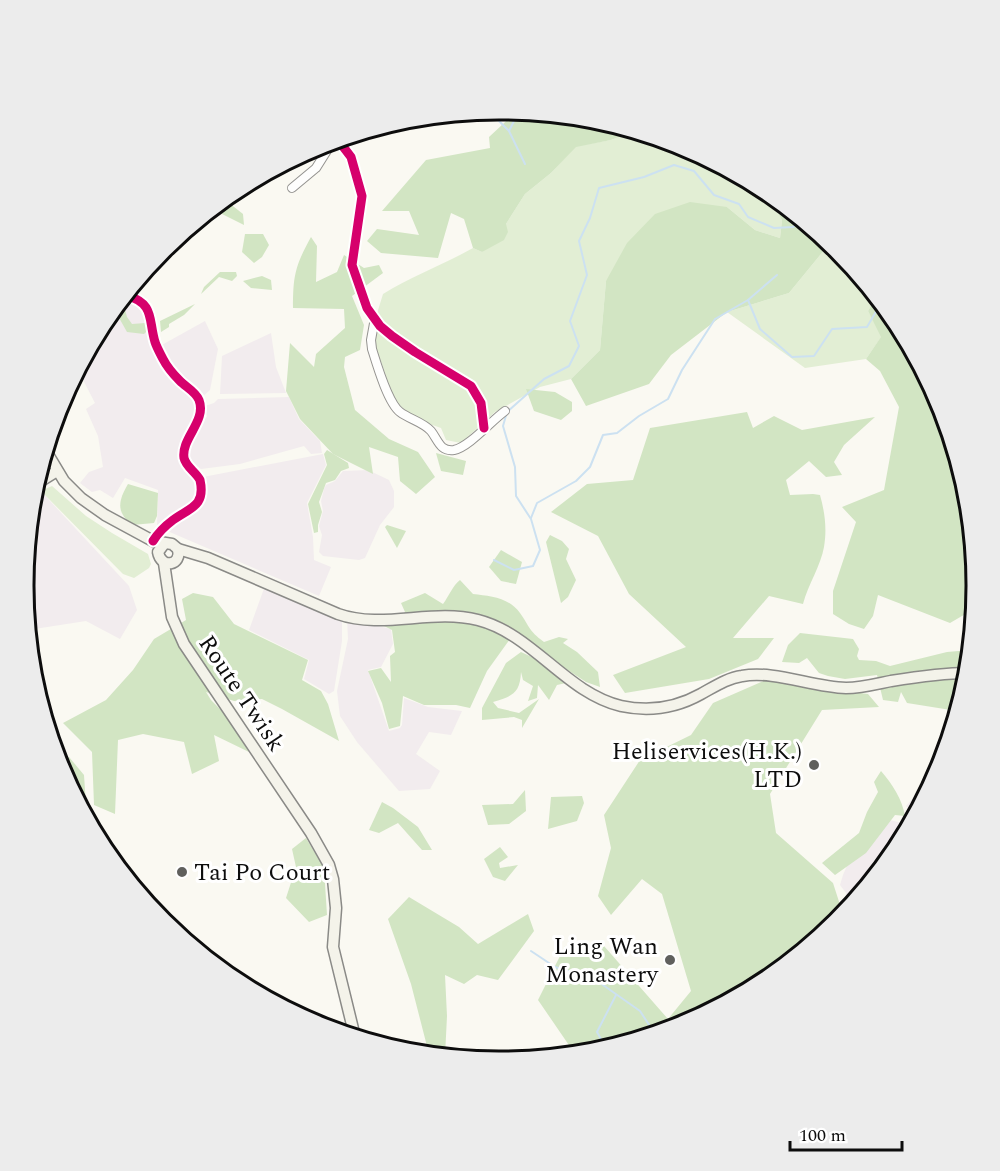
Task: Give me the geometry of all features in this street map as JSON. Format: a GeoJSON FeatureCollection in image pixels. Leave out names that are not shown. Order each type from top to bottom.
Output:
{"type":"FeatureCollection","features":[{"type":"Feature","properties":{"kind":"main road"},"geometry":{"type":"LineString","coordinates":[[51,461],[71,489],[94,508],[159,545],[172,544],[183,552],[208,558],[338,614],[355,619],[449,616],[481,621],[513,636],[588,692],[610,703],[652,709],[677,704],[743,675],[759,675],[823,686],[850,688],[934,674],[957,673]]}},
{"type":"Feature","properties":{"kind":"main road"},"geometry":{"type":"LineString","coordinates":[[47,477],[57,471]]}},
{"type":"Feature","properties":{"kind":"main road","name":"Route Twisk"},"geometry":{"type":"LineString","coordinates":[[159,545],[159,557],[167,563],[166,576],[172,617],[184,644],[330,865],[335,893],[333,947],[352,1027]]}},
{"type":"Feature","properties":{"kind":"main road"},"geometry":{"type":"LineString","coordinates":[[167,563],[177,560],[183,552]]}},
{"type":"Feature","properties":{"kind":"street"},"geometry":{"type":"LineString","coordinates":[[344,147],[351,157],[362,196],[352,265],[367,308],[392,336],[471,386],[479,397],[484,428]]}},
{"type":"Feature","properties":{"kind":"street"},"geometry":{"type":"LineString","coordinates":[[292,188],[316,168],[325,154]]}},
{"type":"Feature","properties":{"kind":"street"},"geometry":{"type":"LineString","coordinates":[[134,298],[142,302],[151,315],[156,344],[168,368],[196,395],[200,404],[196,423],[186,443],[184,455],[186,463],[200,480],[200,499],[193,510],[170,522],[159,545]]}},
{"type":"Feature","properties":{"kind":"street"},"geometry":{"type":"LineString","coordinates":[[375,318],[371,340],[372,349],[392,405],[426,427],[444,448],[454,450],[468,444],[505,411]]}},
{"type":"Feature","properties":{"kind":"shaded area"},"geometry":{"type":"Polygon","coordinates":[[[132,301],[146,312],[151,337],[196,403],[193,422],[183,449],[199,481],[196,502],[157,527],[158,490],[125,478],[113,498],[100,490],[92,492],[80,483],[89,472],[103,467],[98,436],[86,409],[95,403],[83,380],[113,327],[132,301]]]}},
{"type":"Feature","properties":{"kind":"shaded area"},"geometry":{"type":"Polygon","coordinates":[[[205,321],[218,349],[210,390],[202,397],[176,374],[160,346],[205,321]]]}},
{"type":"Feature","properties":{"kind":"shaded area"},"geometry":{"type":"Polygon","coordinates":[[[271,333],[276,367],[286,393],[220,394],[222,356],[271,333]]]}},
{"type":"Feature","properties":{"kind":"shaded area"},"geometry":{"type":"Polygon","coordinates":[[[289,397],[299,419],[320,441],[322,453],[311,454],[304,446],[240,464],[201,469],[190,462],[187,448],[199,422],[207,417],[202,407],[218,399],[289,397]]]}},
{"type":"Feature","properties":{"kind":"shaded area"},"geometry":{"type":"Polygon","coordinates":[[[323,454],[326,465],[307,503],[313,537],[314,560],[331,567],[319,596],[165,530],[171,523],[197,511],[204,500],[203,477],[323,454]]]}},
{"type":"Feature","properties":{"kind":"shaded area"},"geometry":{"type":"Polygon","coordinates":[[[368,470],[389,480],[394,491],[394,507],[380,525],[365,558],[359,560],[323,556],[319,552],[322,535],[319,526],[323,511],[321,501],[326,485],[335,481],[343,471],[368,470]]]}},
{"type":"Feature","properties":{"kind":"shaded area"},"geometry":{"type":"Polygon","coordinates":[[[43,494],[129,586],[137,610],[120,639],[86,621],[36,629],[35,555],[43,494]]]}},
{"type":"Feature","properties":{"kind":"shaded area"},"geometry":{"type":"Polygon","coordinates":[[[266,583],[342,616],[342,641],[334,691],[329,694],[304,679],[309,660],[249,630],[266,583]]]}},
{"type":"Feature","properties":{"kind":"shaded area"},"geometry":{"type":"Polygon","coordinates":[[[347,618],[375,623],[391,629],[393,644],[381,667],[368,670],[389,731],[400,728],[402,725],[404,698],[428,707],[462,711],[451,735],[429,732],[416,754],[440,771],[430,789],[399,791],[357,742],[340,716],[337,691],[348,639],[347,618]]]}},
{"type":"Feature","properties":{"kind":"shaded area"},"geometry":{"type":"Polygon","coordinates":[[[890,820],[900,823],[869,869],[846,897],[846,893],[840,885],[849,861],[890,820]]]}},
{"type":"Feature","properties":{"kind":"green space"},"geometry":{"type":"Polygon","coordinates":[[[507,120],[561,124],[621,136],[576,147],[551,173],[525,194],[506,224],[508,232],[504,240],[482,252],[473,248],[464,219],[451,213],[438,258],[381,253],[367,241],[377,229],[419,235],[409,211],[382,211],[426,160],[490,148],[489,137],[507,120]]]}},
{"type":"Feature","properties":{"kind":"green space"},"geometry":{"type":"Polygon","coordinates":[[[621,136],[650,145],[678,155],[733,182],[777,211],[782,220],[780,238],[755,230],[727,207],[606,281],[600,350],[571,379],[540,387],[495,412],[461,443],[446,440],[441,428],[418,420],[395,402],[371,333],[383,294],[473,248],[482,252],[506,224],[525,194],[551,173],[576,146],[621,136]]]}},
{"type":"Feature","properties":{"kind":"green space"},"geometry":{"type":"Polygon","coordinates":[[[690,202],[727,207],[755,230],[780,238],[782,220],[777,211],[823,251],[789,293],[727,312],[671,355],[649,384],[586,406],[571,379],[600,350],[606,281],[627,243],[655,214],[690,202]]]}},
{"type":"Feature","properties":{"kind":"green space"},"geometry":{"type":"Polygon","coordinates":[[[232,205],[243,214],[244,225],[221,213],[232,205]]]}},
{"type":"Feature","properties":{"kind":"green space"},"geometry":{"type":"Polygon","coordinates":[[[245,234],[263,234],[269,245],[262,257],[254,263],[242,252],[245,234]]]}},
{"type":"Feature","properties":{"kind":"green space"},"geometry":{"type":"Polygon","coordinates":[[[311,237],[317,246],[316,282],[337,272],[344,255],[364,268],[379,265],[383,273],[352,296],[364,325],[360,350],[345,357],[344,367],[355,410],[389,439],[418,452],[435,477],[416,494],[400,481],[398,457],[369,447],[373,474],[333,454],[300,419],[286,391],[290,343],[314,367],[316,354],[345,328],[344,309],[293,308],[296,271],[311,237]]]}},
{"type":"Feature","properties":{"kind":"green space"},"geometry":{"type":"Polygon","coordinates":[[[823,251],[871,305],[868,311],[882,336],[866,359],[805,368],[727,312],[789,293],[823,251]]]}},
{"type":"Feature","properties":{"kind":"green space"},"geometry":{"type":"Polygon","coordinates":[[[220,272],[236,272],[237,276],[232,281],[219,277],[201,294],[204,287],[220,272]]]}},
{"type":"Feature","properties":{"kind":"green space"},"geometry":{"type":"Polygon","coordinates":[[[262,276],[271,280],[272,290],[251,288],[243,281],[262,276]]]}},
{"type":"Feature","properties":{"kind":"green space"},"geometry":{"type":"Polygon","coordinates":[[[195,304],[184,315],[161,332],[160,321],[195,304]]]}},
{"type":"Feature","properties":{"kind":"green space"},"geometry":{"type":"Polygon","coordinates":[[[871,305],[903,353],[930,407],[950,465],[962,525],[966,586],[965,614],[950,623],[878,595],[873,616],[864,629],[849,624],[833,614],[833,591],[856,522],[842,507],[884,490],[899,407],[880,371],[866,359],[881,337],[868,311],[871,305]]]}},
{"type":"Feature","properties":{"kind":"green space"},"geometry":{"type":"Polygon","coordinates":[[[125,310],[132,324],[145,323],[147,331],[144,334],[127,332],[119,318],[125,310]]]}},
{"type":"Feature","properties":{"kind":"green space"},"geometry":{"type":"Polygon","coordinates":[[[526,389],[555,392],[572,402],[572,411],[561,420],[534,411],[526,389]]]}},
{"type":"Feature","properties":{"kind":"green space"},"geometry":{"type":"Polygon","coordinates":[[[747,412],[753,428],[774,416],[802,430],[875,417],[844,445],[834,462],[842,475],[826,477],[809,461],[786,480],[790,495],[820,495],[825,521],[824,547],[803,604],[769,596],[733,638],[774,638],[758,659],[709,679],[625,693],[613,675],[686,647],[629,594],[598,536],[551,512],[587,484],[633,480],[650,428],[747,412]]]}},
{"type":"Feature","properties":{"kind":"green space"},"geometry":{"type":"Polygon","coordinates":[[[327,450],[348,463],[349,468],[341,471],[335,480],[326,483],[319,502],[322,512],[318,532],[314,533],[308,504],[327,465],[324,454],[327,450]]]}},
{"type":"Feature","properties":{"kind":"green space"},"geometry":{"type":"Polygon","coordinates":[[[436,453],[466,461],[463,475],[441,471],[436,453]]]}},
{"type":"Feature","properties":{"kind":"green space"},"geometry":{"type":"Polygon","coordinates":[[[128,484],[158,493],[157,516],[154,523],[132,525],[123,516],[120,506],[128,484]]]}},
{"type":"Feature","properties":{"kind":"green space"},"geometry":{"type":"Polygon","coordinates":[[[52,486],[86,516],[148,554],[151,564],[149,568],[134,578],[123,574],[43,493],[44,490],[52,486]]]}},
{"type":"Feature","properties":{"kind":"green space"},"geometry":{"type":"Polygon","coordinates":[[[387,525],[406,531],[397,548],[385,527],[387,525]]]}},
{"type":"Feature","properties":{"kind":"green space"},"geometry":{"type":"Polygon","coordinates":[[[550,535],[562,541],[569,549],[566,559],[576,580],[568,597],[561,603],[546,542],[550,535]]]}},
{"type":"Feature","properties":{"kind":"green space"},"geometry":{"type":"Polygon","coordinates":[[[501,550],[522,562],[516,584],[501,581],[489,567],[501,550]]]}},
{"type":"Feature","properties":{"kind":"green space"},"geometry":{"type":"Polygon","coordinates":[[[460,580],[473,594],[498,598],[510,604],[544,642],[559,637],[568,639],[563,643],[577,652],[598,672],[600,687],[586,682],[531,646],[515,632],[487,671],[470,708],[456,705],[424,705],[403,696],[400,726],[389,729],[382,703],[368,671],[381,668],[391,682],[390,656],[395,652],[392,630],[382,625],[399,622],[405,612],[401,603],[425,593],[443,604],[460,580]]]}},
{"type":"Feature","properties":{"kind":"green space"},"geometry":{"type":"Polygon","coordinates":[[[193,593],[213,597],[234,624],[308,660],[302,680],[321,691],[328,704],[339,741],[262,699],[234,701],[206,692],[226,715],[249,752],[214,735],[219,761],[192,774],[184,742],[143,734],[118,740],[115,814],[94,805],[92,752],[63,723],[106,700],[133,670],[154,639],[186,620],[182,599],[193,593]]]}},
{"type":"Feature","properties":{"kind":"green space"},"geometry":{"type":"Polygon","coordinates":[[[800,633],[853,639],[859,649],[857,656],[859,660],[876,661],[890,666],[961,651],[949,710],[907,703],[901,692],[898,702],[883,700],[877,675],[845,679],[819,673],[807,658],[799,663],[782,662],[788,645],[800,633]]]}},
{"type":"Feature","properties":{"kind":"green space"},"geometry":{"type":"Polygon","coordinates":[[[521,652],[554,664],[566,683],[557,685],[549,700],[538,685],[537,698],[528,701],[533,686],[523,680],[521,672],[517,690],[493,702],[498,708],[519,713],[539,699],[522,728],[522,720],[514,717],[482,720],[482,708],[506,663],[521,652]]]}},
{"type":"Feature","properties":{"kind":"green space"},"geometry":{"type":"Polygon","coordinates":[[[768,679],[868,694],[879,707],[822,710],[770,794],[776,833],[833,883],[840,903],[783,955],[733,989],[678,1016],[650,1026],[569,1046],[538,1000],[565,946],[604,946],[668,1019],[691,991],[662,894],[642,879],[611,915],[598,896],[611,848],[604,815],[640,760],[691,735],[713,703],[768,679]]]}},
{"type":"Feature","properties":{"kind":"green space"},"geometry":{"type":"Polygon","coordinates":[[[68,758],[84,775],[85,796],[70,764],[68,758]]]}},
{"type":"Feature","properties":{"kind":"green space"},"geometry":{"type":"Polygon","coordinates":[[[881,771],[896,792],[905,815],[895,815],[866,853],[835,875],[822,863],[859,833],[878,792],[874,782],[881,771]]]}},
{"type":"Feature","properties":{"kind":"green space"},"geometry":{"type":"Polygon","coordinates":[[[525,790],[526,811],[509,824],[488,825],[482,805],[513,804],[525,790]]]}},
{"type":"Feature","properties":{"kind":"green space"},"geometry":{"type":"Polygon","coordinates":[[[582,796],[584,803],[577,821],[548,829],[551,797],[582,796]]]}},
{"type":"Feature","properties":{"kind":"green space"},"geometry":{"type":"Polygon","coordinates":[[[382,802],[418,827],[432,850],[422,850],[398,823],[379,833],[369,830],[382,802]]]}},
{"type":"Feature","properties":{"kind":"green space"},"geometry":{"type":"Polygon","coordinates":[[[306,838],[324,868],[327,915],[309,922],[286,898],[296,867],[292,849],[306,838]]]}},
{"type":"Feature","properties":{"kind":"green space"},"geometry":{"type":"Polygon","coordinates":[[[500,847],[508,857],[499,863],[500,868],[518,865],[505,881],[493,877],[484,859],[500,847]]]}},
{"type":"Feature","properties":{"kind":"green space"},"geometry":{"type":"Polygon","coordinates":[[[409,897],[459,927],[478,944],[528,914],[534,931],[498,980],[477,975],[464,984],[445,975],[445,1048],[427,1045],[411,984],[388,919],[409,897]]]}},
{"type":"Feature","properties":{"kind":"waterway"},"geometry":{"type":"LineString","coordinates":[[498,120],[509,131],[525,164]]}},
{"type":"Feature","properties":{"kind":"waterway"},"geometry":{"type":"LineString","coordinates":[[509,131],[514,120]]}},
{"type":"Feature","properties":{"kind":"waterway"},"geometry":{"type":"LineString","coordinates":[[494,560],[514,570],[533,566],[540,550],[531,519],[516,496],[515,467],[503,426],[507,412],[544,379],[569,366],[579,346],[570,321],[587,275],[579,241],[590,218],[599,188],[644,177],[674,165],[694,171],[714,195],[739,204],[748,217],[774,228],[795,226]]}},
{"type":"Feature","properties":{"kind":"waterway"},"geometry":{"type":"LineString","coordinates":[[531,518],[537,503],[576,481],[590,467],[603,435],[617,433],[639,416],[668,399],[682,370],[715,319],[748,300],[777,275]]}},
{"type":"Feature","properties":{"kind":"waterway"},"geometry":{"type":"LineString","coordinates":[[748,300],[760,329],[792,357],[814,356],[832,329],[867,327],[876,312]]}},
{"type":"Feature","properties":{"kind":"waterway"},"geometry":{"type":"LineString","coordinates":[[531,951],[555,967],[593,978],[640,1011],[650,1026]]}},
{"type":"Feature","properties":{"kind":"waterway"},"geometry":{"type":"LineString","coordinates":[[601,1040],[597,1032],[616,995]]}},
{"type":"Feature","properties":{"kind":"cycle path"},"geometry":{"type":"LineString","coordinates":[[344,147],[351,157],[362,196],[352,265],[367,308],[380,326],[392,336],[471,386],[481,403],[484,428]]}},
{"type":"Feature","properties":{"kind":"cycle path"},"geometry":{"type":"LineString","coordinates":[[134,299],[142,303],[149,313],[155,342],[165,362],[177,378],[196,394],[201,408],[184,451],[187,464],[200,480],[201,496],[195,506],[173,520],[159,532],[153,541]]}},
{"type":"Feature","properties":{"kind":"place","name":"Heliservices(H.K.) LTD"},"geometry":{"type":"Point","coordinates":[814,765]}},
{"type":"Feature","properties":{"kind":"place","name":"Tai Po Court"},"geometry":{"type":"Point","coordinates":[182,872]}},
{"type":"Feature","properties":{"kind":"place","name":"Ling Wan Monastery"},"geometry":{"type":"Point","coordinates":[670,960]}}]}
